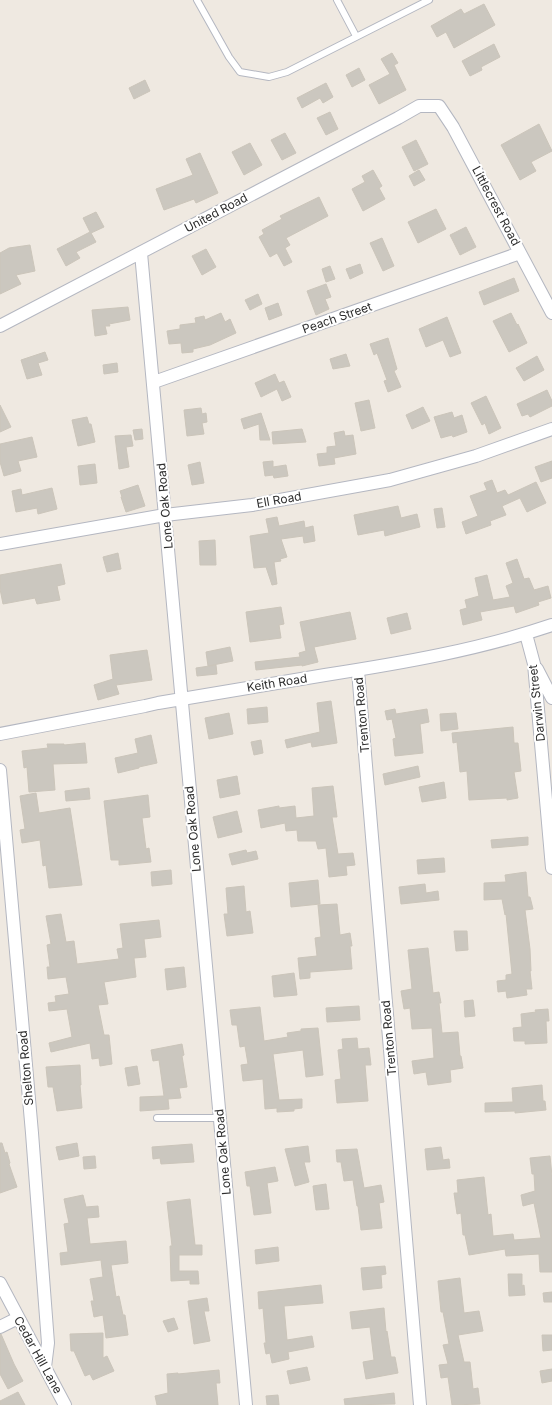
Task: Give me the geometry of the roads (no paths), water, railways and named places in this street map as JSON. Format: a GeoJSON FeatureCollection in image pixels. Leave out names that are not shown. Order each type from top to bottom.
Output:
{"type":"FeatureCollection","features":[{"type":"Feature","properties":{"kind":"street","name":"United Road"},"geometry":{"type":"LineString","coordinates":[[0,326],[142,253],[411,110],[419,106],[433,106]]}},
{"type":"Feature","properties":{"kind":"street","name":"Littlecrest Road"},"geometry":{"type":"LineString","coordinates":[[433,106],[439,106],[453,127],[552,313]]}},
{"type":"Feature","properties":{"kind":"street","name":"Lone Oak Road"},"geometry":{"type":"LineString","coordinates":[[142,253],[246,1405]]}},
{"type":"Feature","properties":{"kind":"street","name":"Peach Street"},"geometry":{"type":"LineString","coordinates":[[154,382],[520,253]]}},
{"type":"Feature","properties":{"kind":"street","name":"Ell Road"},"geometry":{"type":"LineString","coordinates":[[0,544],[165,515],[252,505],[390,480],[476,456],[552,429]]}},
{"type":"Feature","properties":{"kind":"street","name":"Keith Road"},"geometry":{"type":"LineString","coordinates":[[0,734],[182,699],[358,671],[483,646],[552,625]]}},
{"type":"Feature","properties":{"kind":"street","name":"Darwin Street"},"geometry":{"type":"LineString","coordinates":[[526,634],[534,664],[552,868]]}},
{"type":"Feature","properties":{"kind":"street"},"geometry":{"type":"LineString","coordinates":[[534,664],[552,698]]}},
{"type":"Feature","properties":{"kind":"street","name":"Trenton Road"},"geometry":{"type":"LineString","coordinates":[[358,671],[420,1405]]}},
{"type":"Feature","properties":{"kind":"street","name":"Shelton Road"},"geometry":{"type":"LineString","coordinates":[[0,770],[31,1125],[48,1343],[45,1367]]}},
{"type":"Feature","properties":{"kind":"street","name":"Cedar Hill Lane"},"geometry":{"type":"LineString","coordinates":[[0,1284],[66,1405]]}},
{"type":"Feature","properties":{"kind":"street"},"geometry":{"type":"LineString","coordinates":[[0,1327],[18,1318]]}},
{"type":"Feature","properties":{"kind":"lane"},"geometry":{"type":"LineString","coordinates":[[197,0],[228,57],[240,72],[269,77],[287,72],[429,0]]}},
{"type":"Feature","properties":{"kind":"lane"},"geometry":{"type":"LineString","coordinates":[[337,0],[356,36]]}},
{"type":"Feature","properties":{"kind":"lane"},"geometry":{"type":"LineString","coordinates":[[157,1118],[220,1118]]}}]}
